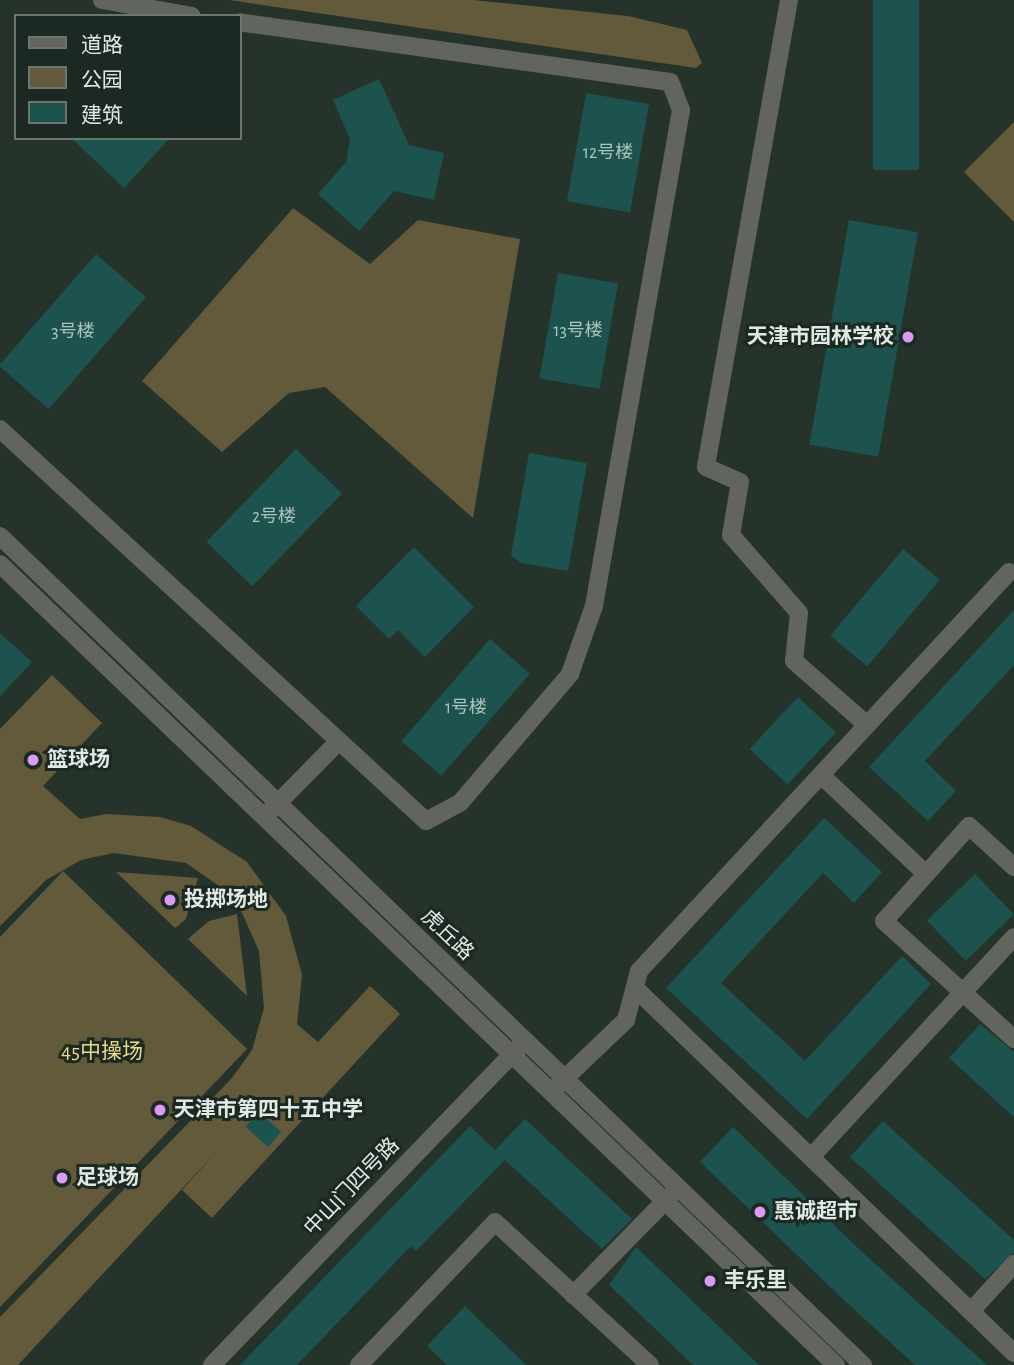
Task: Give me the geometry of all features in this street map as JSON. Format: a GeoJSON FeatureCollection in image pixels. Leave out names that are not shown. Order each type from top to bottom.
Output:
{"type":"FeatureCollection","features":[{"type":"Feature","properties":{"kind":"street"},"geometry":{"type":"LineString","coordinates":[[102,0],[181,14]]}},
{"type":"Feature","properties":{"kind":"street"},"geometry":{"type":"LineString","coordinates":[[789,0],[706,467],[740,482],[731,535],[799,612],[794,661],[867,725]]}},
{"type":"Feature","properties":{"kind":"street"},"geometry":{"type":"LineString","coordinates":[[0,429],[426,821],[460,803],[570,674],[594,606],[681,110],[670,82],[242,22]]}},
{"type":"Feature","properties":{"kind":"street","name":"虎丘路"},"geometry":{"type":"LineString","coordinates":[[0,537],[863,1365]]}},
{"type":"Feature","properties":{"kind":"street","name":"虎丘路"},"geometry":{"type":"LineString","coordinates":[[0,564],[836,1365]]}},
{"type":"Feature","properties":{"kind":"street"},"geometry":{"type":"LineString","coordinates":[[551,1093],[626,1020],[639,971],[1009,572]]}},
{"type":"Feature","properties":{"kind":"street"},"geometry":{"type":"LineString","coordinates":[[264,817],[338,742]]}},
{"type":"Feature","properties":{"kind":"street"},"geometry":{"type":"LineString","coordinates":[[821,775],[926,874]]}},
{"type":"Feature","properties":{"kind":"street"},"geometry":{"type":"LineString","coordinates":[[1014,867],[970,826],[884,921],[1014,1039]]}},
{"type":"Feature","properties":{"kind":"street"},"geometry":{"type":"LineString","coordinates":[[811,1157],[1014,937]]}},
{"type":"Feature","properties":{"kind":"street"},"geometry":{"type":"LineString","coordinates":[[636,989],[1014,1353]]}},
{"type":"Feature","properties":{"kind":"street","name":"中山门四号路"},"geometry":{"type":"LineString","coordinates":[[212,1365],[525,1041]]}},
{"type":"Feature","properties":{"kind":"street"},"geometry":{"type":"LineString","coordinates":[[573,1295],[677,1188]]}},
{"type":"Feature","properties":{"kind":"street"},"geometry":{"type":"LineString","coordinates":[[370,1362],[495,1222],[650,1365]]}},
{"type":"Feature","properties":{"kind":"street"},"geometry":{"type":"LineString","coordinates":[[971,1311],[1014,1264]]}},
{"type":"Feature","properties":{"kind":"green space"},"geometry":{"type":"Polygon","coordinates":[[[229,0],[473,0],[628,16],[687,30],[702,63],[696,68],[229,0]]]}},
{"type":"Feature","properties":{"kind":"green space"},"geometry":{"type":"Polygon","coordinates":[[[1014,122],[1014,222],[964,172],[1014,122]]]}},
{"type":"Feature","properties":{"kind":"green space"},"geometry":{"type":"Polygon","coordinates":[[[293,208],[370,264],[418,220],[520,239],[473,518],[325,387],[289,393],[222,452],[142,381],[293,208]]]}},
{"type":"Feature","properties":{"kind":"green space"},"geometry":{"type":"Polygon","coordinates":[[[52,675],[102,723],[43,786],[80,819],[106,814],[160,817],[191,826],[247,862],[286,916],[302,975],[297,1024],[318,1042],[370,986],[400,1014],[212,1218],[182,1190],[218,1150],[18,1365],[0,1365],[0,1317],[232,1078],[252,1050],[264,1008],[259,951],[242,913],[225,890],[186,863],[114,853],[81,860],[46,880],[0,926],[0,729],[52,675]]]}},
{"type":"Feature","properties":{"kind":"green space","name":"45中操场"},"geometry":{"type":"Polygon","coordinates":[[[63,871],[247,1049],[0,1307],[0,937],[63,871]]]}},
{"type":"Feature","properties":{"kind":"green space","name":"投掷场地"},"geometry":{"type":"Polygon","coordinates":[[[116,872],[198,878],[186,919],[175,928],[116,872]]]}},
{"type":"Feature","properties":{"kind":"green space","name":"投掷场地"},"geometry":{"type":"Polygon","coordinates":[[[237,914],[247,996],[188,939],[209,921],[237,914]]]}},
{"type":"Feature","properties":{"kind":"building"},"geometry":{"type":"Polygon","coordinates":[[[873,0],[919,0],[919,170],[873,170],[873,0]]]}},
{"type":"Feature","properties":{"kind":"building"},"geometry":{"type":"Polygon","coordinates":[[[379,79],[409,145],[444,153],[434,200],[394,191],[359,231],[318,194],[346,162],[350,139],[333,100],[379,79]]]}},
{"type":"Feature","properties":{"kind":"building"},"geometry":{"type":"Polygon","coordinates":[[[586,93],[649,104],[630,212],[567,201],[586,93]]]}},
{"type":"Feature","properties":{"kind":"building"},"geometry":{"type":"Polygon","coordinates":[[[73,140],[168,140],[124,188],[73,140]]]}},
{"type":"Feature","properties":{"kind":"building"},"geometry":{"type":"Polygon","coordinates":[[[849,220],[918,232],[878,457],[809,445],[849,220]]]}},
{"type":"Feature","properties":{"kind":"building"},"geometry":{"type":"Polygon","coordinates":[[[96,254],[146,297],[49,409],[0,364],[96,254]]]}},
{"type":"Feature","properties":{"kind":"building"},"geometry":{"type":"Polygon","coordinates":[[[558,273],[618,284],[599,389],[539,378],[558,273]]]}},
{"type":"Feature","properties":{"kind":"building"},"geometry":{"type":"Polygon","coordinates":[[[296,449],[342,493],[252,586],[206,542],[296,449]]]}},
{"type":"Feature","properties":{"kind":"building"},"geometry":{"type":"Polygon","coordinates":[[[529,453],[587,463],[568,571],[521,563],[511,555],[529,453]]]}},
{"type":"Feature","properties":{"kind":"building"},"geometry":{"type":"Polygon","coordinates":[[[414,547],[474,607],[425,657],[398,630],[389,639],[356,606],[414,547]]]}},
{"type":"Feature","properties":{"kind":"building"},"geometry":{"type":"Polygon","coordinates":[[[903,549],[940,580],[867,666],[830,636],[903,549]]]}},
{"type":"Feature","properties":{"kind":"building"},"geometry":{"type":"Polygon","coordinates":[[[1014,610],[1014,665],[925,761],[956,791],[928,821],[869,767],[1014,610]]]}},
{"type":"Feature","properties":{"kind":"building"},"geometry":{"type":"Polygon","coordinates":[[[0,633],[32,662],[0,696],[0,633]]]}},
{"type":"Feature","properties":{"kind":"building"},"geometry":{"type":"Polygon","coordinates":[[[490,639],[530,674],[441,776],[401,741],[490,639]]]}},
{"type":"Feature","properties":{"kind":"building"},"geometry":{"type":"Polygon","coordinates":[[[798,697],[836,732],[788,784],[750,749],[798,697]]]}},
{"type":"Feature","properties":{"kind":"building"},"geometry":{"type":"Polygon","coordinates":[[[824,818],[882,872],[854,903],[823,873],[721,983],[805,1061],[902,956],[931,984],[807,1119],[666,988],[824,818]]]}},
{"type":"Feature","properties":{"kind":"building"},"geometry":{"type":"Polygon","coordinates":[[[975,874],[1014,914],[966,961],[927,921],[975,874]]]}},
{"type":"Feature","properties":{"kind":"building"},"geometry":{"type":"Polygon","coordinates":[[[980,1024],[1014,1052],[1014,1117],[949,1058],[980,1024]]]}},
{"type":"Feature","properties":{"kind":"building"},"geometry":{"type":"Polygon","coordinates":[[[259,1112],[281,1132],[268,1147],[246,1127],[259,1112]]]}},
{"type":"Feature","properties":{"kind":"building"},"geometry":{"type":"Polygon","coordinates":[[[525,1119],[632,1219],[602,1249],[505,1160],[416,1251],[411,1246],[297,1365],[240,1365],[470,1126],[495,1150],[525,1119]]]}},
{"type":"Feature","properties":{"kind":"building"},"geometry":{"type":"Polygon","coordinates":[[[883,1121],[1014,1240],[1014,1253],[985,1279],[850,1157],[883,1121]]]}},
{"type":"Feature","properties":{"kind":"building"},"geometry":{"type":"Polygon","coordinates":[[[733,1127],[860,1250],[987,1365],[915,1365],[846,1302],[700,1162],[733,1127]]]}},
{"type":"Feature","properties":{"kind":"building"},"geometry":{"type":"Polygon","coordinates":[[[636,1247],[759,1365],[693,1365],[609,1285],[636,1247]]]}},
{"type":"Feature","properties":{"kind":"building"},"geometry":{"type":"Polygon","coordinates":[[[465,1306],[526,1365],[447,1365],[427,1346],[465,1306]]]}},
{"type":"Feature","properties":{"kind":"place","name":"天津市园林学校"},"geometry":{"type":"Point","coordinates":[908,337]}},
{"type":"Feature","properties":{"kind":"place","name":"篮球场"},"geometry":{"type":"Point","coordinates":[33,760]}},
{"type":"Feature","properties":{"kind":"place","name":"投掷场地"},"geometry":{"type":"Point","coordinates":[170,900]}},
{"type":"Feature","properties":{"kind":"place","name":"天津市第四十五中学"},"geometry":{"type":"Point","coordinates":[160,1110]}},
{"type":"Feature","properties":{"kind":"place","name":"足球场"},"geometry":{"type":"Point","coordinates":[62,1178]}},
{"type":"Feature","properties":{"kind":"place","name":"惠诚超市"},"geometry":{"type":"Point","coordinates":[760,1212]}},
{"type":"Feature","properties":{"kind":"place","name":"丰乐里"},"geometry":{"type":"Point","coordinates":[710,1281]}}]}
